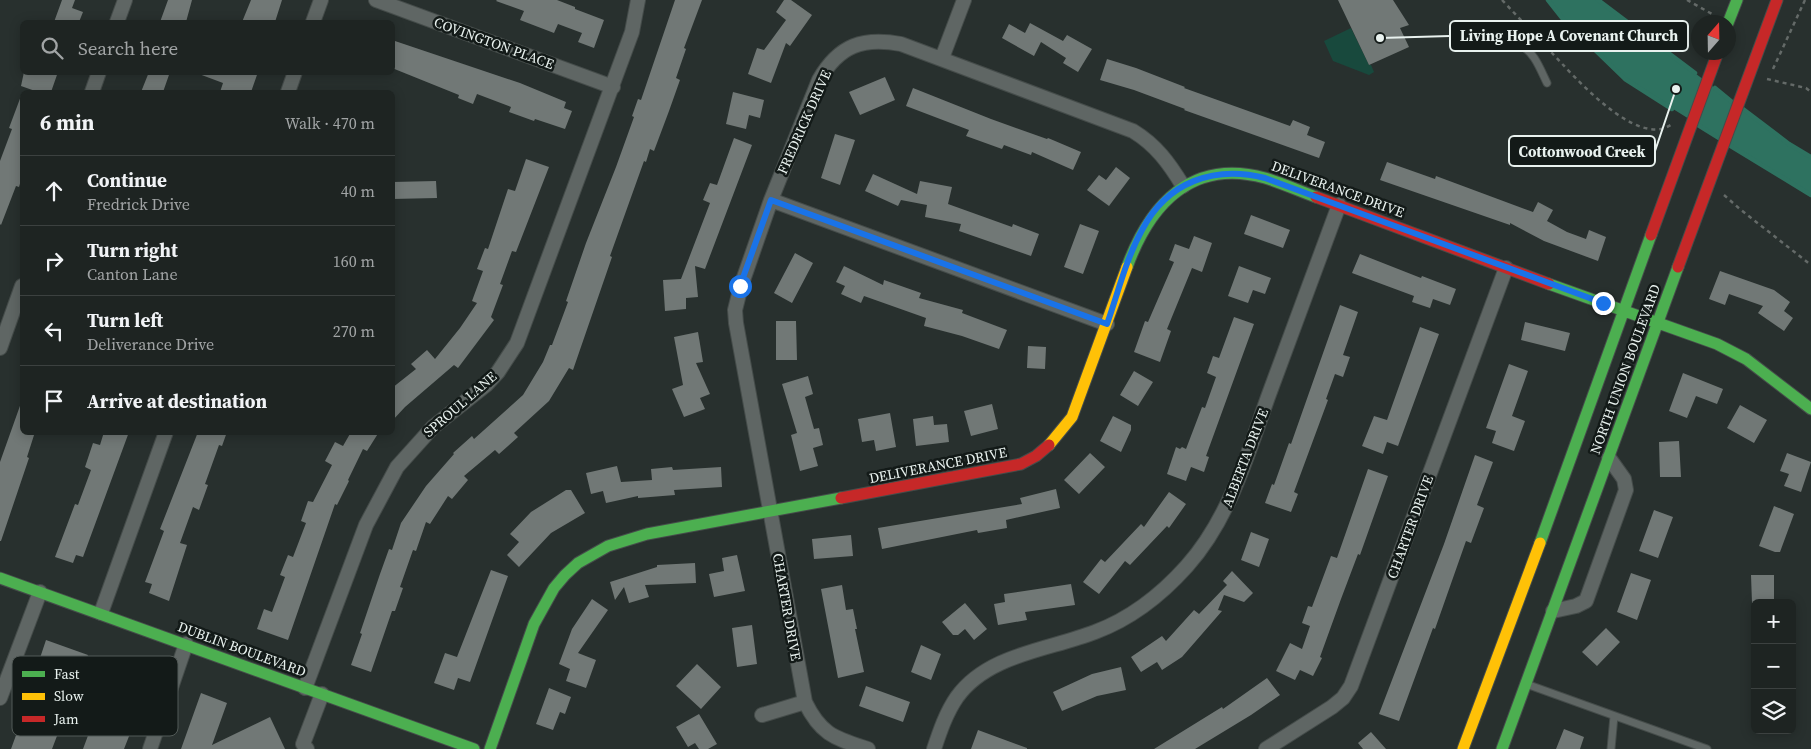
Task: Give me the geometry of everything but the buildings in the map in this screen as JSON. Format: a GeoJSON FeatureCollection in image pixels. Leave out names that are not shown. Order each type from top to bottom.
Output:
{"type":"FeatureCollection","features":[{"type":"Feature","properties":{"kind":"main road"},"geometry":{"type":"LineString","coordinates":[[1731,15],[1737,0]]}},
{"type":"Feature","properties":{"kind":"main road","name":"NORTH UNION BOULEVARD"},"geometry":{"type":"LineString","coordinates":[[1502,749],[1610,458],[1657,323],[1778,0]]}},
{"type":"Feature","properties":{"kind":"main road","name":"NORTH UNION BOULEVARD"},"geometry":{"type":"LineString","coordinates":[[1463,749],[1715,60]]}},
{"type":"Feature","properties":{"kind":"main road","name":"DELIVERANCE DRIVE"},"geometry":{"type":"LineString","coordinates":[[490,749],[542,606],[563,577],[575,566],[606,546],[647,534],[1021,464],[1036,456],[1062,431],[1072,417],[1142,229],[1170,195],[1183,186],[1216,174],[1248,173],[1265,178],[1731,350],[1746,359],[1811,409]]}},
{"type":"Feature","properties":{"kind":"main road","name":"DUBLIN BOULEVARD"},"geometry":{"type":"LineString","coordinates":[[0,578],[474,749]]}},
{"type":"Feature","properties":{"kind":"street"},"geometry":{"type":"LineString","coordinates":[[118,20],[125,0]]}},
{"type":"Feature","properties":{"kind":"street"},"geometry":{"type":"LineString","coordinates":[[314,20],[321,0]]}},
{"type":"Feature","properties":{"kind":"street","name":"COVINGTON PLACE"},"geometry":{"type":"LineString","coordinates":[[376,0],[613,87]]}},
{"type":"Feature","properties":{"kind":"street","name":"SPROUL LANE"},"geometry":{"type":"LineString","coordinates":[[305,688],[366,524],[397,467],[433,427],[486,385],[498,372],[517,343],[613,87],[632,32],[638,0]]}},
{"type":"Feature","properties":{"kind":"street"},"geometry":{"type":"LineString","coordinates":[[942,58],[964,0]]}},
{"type":"Feature","properties":{"kind":"street","name":"FREDRICK DRIVE"},"geometry":{"type":"LineString","coordinates":[[770,512],[735,310],[740,286],[771,200],[819,80],[826,67],[836,56],[857,44],[871,41],[887,41],[942,58],[1133,131],[1159,151],[1183,186]]}},
{"type":"Feature","properties":{"kind":"street"},"geometry":{"type":"LineString","coordinates":[[93,90],[98,75]]}},
{"type":"Feature","properties":{"kind":"street"},"geometry":{"type":"LineString","coordinates":[[289,90],[294,75]]}},
{"type":"Feature","properties":{"kind":"street"},"geometry":{"type":"LineString","coordinates":[[771,200],[1107,324]]}},
{"type":"Feature","properties":{"kind":"street","name":"ALBERTA DRIVE"},"geometry":{"type":"LineString","coordinates":[[934,749],[943,725],[958,697],[981,674],[998,664],[1084,636],[1113,624],[1170,584],[1203,547],[1233,493],[1339,205]]}},
{"type":"Feature","properties":{"kind":"street","name":"CHARTER DRIVE"},"geometry":{"type":"LineString","coordinates":[[1266,749],[1332,707],[1344,698],[1351,686],[1506,268]]}},
{"type":"Feature","properties":{"kind":"street"},"geometry":{"type":"LineString","coordinates":[[0,348],[20,292]]}},
{"type":"Feature","properties":{"kind":"street"},"geometry":{"type":"LineString","coordinates":[[101,613],[165,435]]}},
{"type":"Feature","properties":{"kind":"street"},"geometry":{"type":"LineString","coordinates":[[1553,611],[1586,602],[1626,490],[1624,479],[1610,458]]}},
{"type":"Feature","properties":{"kind":"street","name":"CHARTER DRIVE"},"geometry":{"type":"LineString","coordinates":[[770,512],[805,702],[820,727],[844,741],[868,749]]}},
{"type":"Feature","properties":{"kind":"street"},"geometry":{"type":"LineString","coordinates":[[16,656],[40,592]]}},
{"type":"Feature","properties":{"kind":"street"},"geometry":{"type":"LineString","coordinates":[[178,667],[186,644]]}},
{"type":"Feature","properties":{"kind":"street"},"geometry":{"type":"LineString","coordinates":[[0,698],[12,666]]}},
{"type":"Feature","properties":{"kind":"street"},"geometry":{"type":"LineString","coordinates":[[307,749],[303,744],[322,694]]}},
{"type":"Feature","properties":{"kind":"street"},"geometry":{"type":"LineString","coordinates":[[762,714],[805,702]]}},
{"type":"Feature","properties":{"kind":"street"},"geometry":{"type":"LineString","coordinates":[[150,749],[154,736]]}},
{"type":"Feature","properties":{"kind":"lane"},"geometry":{"type":"LineString","coordinates":[[1521,46],[1531,55],[1547,83]]}},
{"type":"Feature","properties":{"kind":"lane"},"geometry":{"type":"LineString","coordinates":[[1526,684],[1707,749]]}},
{"type":"Feature","properties":{"kind":"lane"},"geometry":{"type":"LineString","coordinates":[[1611,749],[1614,716]]}},
{"type":"Feature","properties":{"kind":"path"},"geometry":{"type":"LineString","coordinates":[[1502,0],[1586,89],[1611,110],[1633,123],[1648,128],[1666,127],[1673,122]]}},
{"type":"Feature","properties":{"kind":"path"},"geometry":{"type":"LineString","coordinates":[[1687,0],[1712,14]]}},
{"type":"Feature","properties":{"kind":"path"},"geometry":{"type":"LineString","coordinates":[[1805,0],[1778,60],[1767,79],[1806,88],[1811,92]]}},
{"type":"Feature","properties":{"kind":"path"},"geometry":{"type":"LineString","coordinates":[[1724,195],[1811,265]]}},
{"type":"Feature","properties":{"kind":"shaded area"},"geometry":{"type":"Polygon","coordinates":[[[1548,0],[1598,0],[1789,144],[1811,157],[1811,195],[1625,79],[1563,19],[1548,0]]]}},
{"type":"Feature","properties":{"kind":"shaded area"},"geometry":{"type":"Polygon","coordinates":[[[1351,28],[1374,72],[1369,75],[1333,61],[1324,41],[1351,28]]]}},
{"type":"Feature","properties":{"kind":"waterway"},"geometry":{"type":"LineString","coordinates":[[1548,0],[1563,19],[1625,79],[1672,109]]}},
{"type":"Feature","properties":{"kind":"waterway"},"geometry":{"type":"LineString","coordinates":[[1598,0],[1695,73]]}},
{"type":"Feature","properties":{"kind":"waterway"},"geometry":{"type":"LineString","coordinates":[[1715,88],[1732,102]]}},
{"type":"Feature","properties":{"kind":"waterway"},"geometry":{"type":"LineString","coordinates":[[1743,109],[1789,144],[1811,157]]}},
{"type":"Feature","properties":{"kind":"waterway"},"geometry":{"type":"LineString","coordinates":[[1698,125],[1719,138]]}},
{"type":"Feature","properties":{"kind":"waterway"},"geometry":{"type":"LineString","coordinates":[[1729,145],[1811,195]]}},
{"type":"Feature","properties":{"kind":"traffic: fast"},"geometry":{"type":"LineString","coordinates":[[1731,15],[1737,0]]}},
{"type":"Feature","properties":{"kind":"traffic: fast"},"geometry":{"type":"LineString","coordinates":[[1127,267],[1148,224],[1162,206],[1177,191],[1195,181],[1216,175],[1239,173],[1278,182],[1316,197]]}},
{"type":"Feature","properties":{"kind":"traffic: fast"},"geometry":{"type":"LineString","coordinates":[[1540,543],[1651,235]]}},
{"type":"Feature","properties":{"kind":"traffic: fast"},"geometry":{"type":"LineString","coordinates":[[1502,749],[1678,267]]}},
{"type":"Feature","properties":{"kind":"traffic: fast"},"geometry":{"type":"LineString","coordinates":[[1549,284],[1717,344],[1746,359],[1811,409]]}},
{"type":"Feature","properties":{"kind":"traffic: fast"},"geometry":{"type":"LineString","coordinates":[[490,749],[534,624],[554,588],[578,563],[608,546],[647,534],[841,498]]}},
{"type":"Feature","properties":{"kind":"traffic: fast"},"geometry":{"type":"LineString","coordinates":[[0,578],[474,749]]}},
{"type":"Feature","properties":{"kind":"traffic: slow"},"geometry":{"type":"LineString","coordinates":[[1049,445],[1072,417],[1127,267]]}},
{"type":"Feature","properties":{"kind":"traffic: slow"},"geometry":{"type":"LineString","coordinates":[[1463,749],[1540,543]]}},
{"type":"Feature","properties":{"kind":"traffic: jam"},"geometry":{"type":"LineString","coordinates":[[1678,267],[1777,0]]}},
{"type":"Feature","properties":{"kind":"traffic: jam"},"geometry":{"type":"LineString","coordinates":[[1651,235],[1715,60]]}},
{"type":"Feature","properties":{"kind":"traffic: jam"},"geometry":{"type":"LineString","coordinates":[[1316,197],[1549,284]]}},
{"type":"Feature","properties":{"kind":"traffic: jam"},"geometry":{"type":"LineString","coordinates":[[841,498],[1021,464],[1036,456],[1049,445]]}},
{"type":"Feature","properties":{"kind":"place","name":"Living Hope A Covenant Church"},"geometry":{"type":"Point","coordinates":[1380,38]}},
{"type":"Feature","properties":{"kind":"place","name":"Cottonwood Creek"},"geometry":{"type":"Point","coordinates":[1676,89]}},
{"type":"Feature","properties":{"kind":"route"},"geometry":{"type":"LineString","coordinates":[[740,286],[771,200],[1107,324],[1142,229],[1170,195],[1183,186],[1201,178],[1216,174],[1248,173],[1603,303]]}}]}
